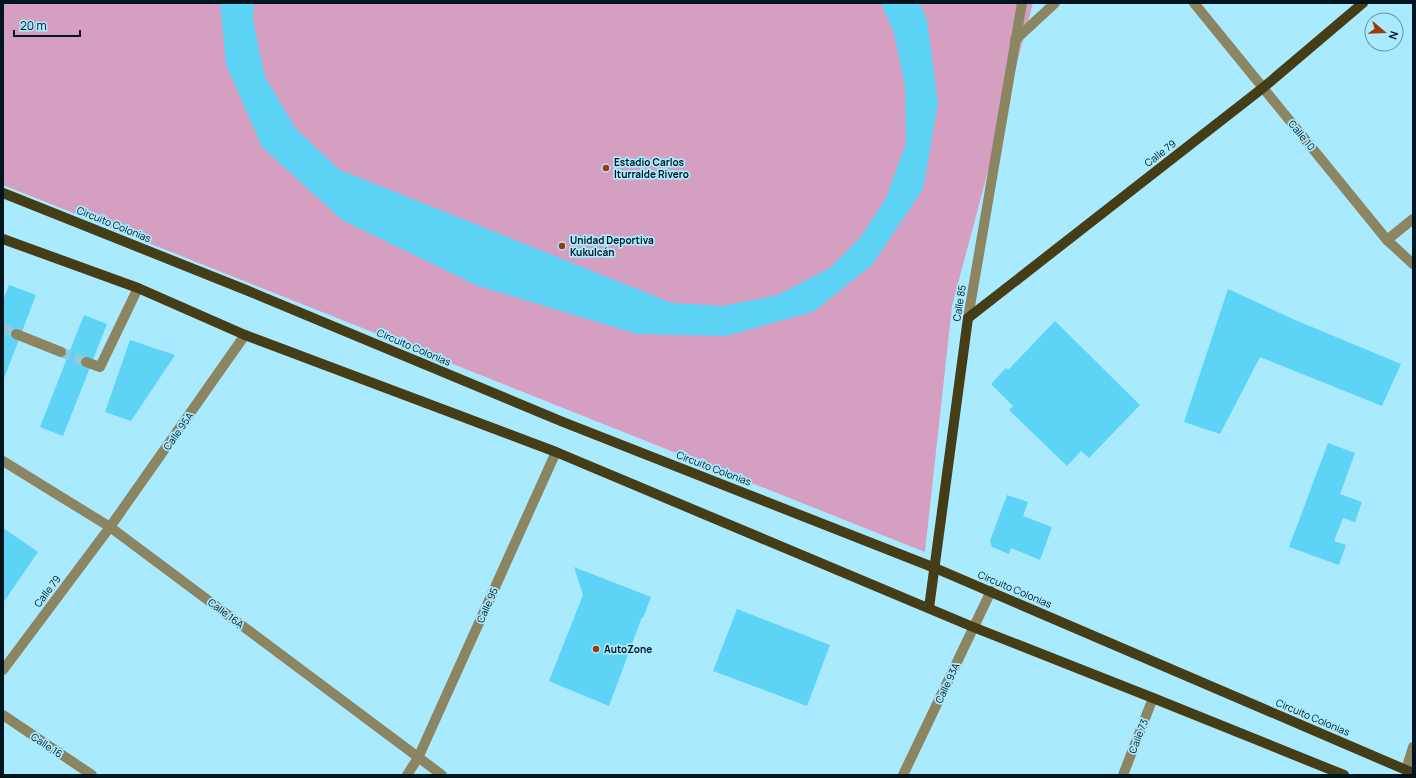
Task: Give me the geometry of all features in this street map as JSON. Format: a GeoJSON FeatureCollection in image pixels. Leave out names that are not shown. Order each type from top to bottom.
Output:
{"type":"FeatureCollection","features":[{"type":"Feature","properties":{"kind":"main road","name":"Calle 79"},"geometry":{"type":"LineString","coordinates":[[968,318],[1264,87],[1363,3]]}},
{"type":"Feature","properties":{"kind":"main road","name":"Circuito Colonias"},"geometry":{"type":"LineString","coordinates":[[3,193],[246,290],[563,422],[991,591],[1409,771]]}},
{"type":"Feature","properties":{"kind":"main road"},"geometry":{"type":"LineString","coordinates":[[3,239],[138,288],[245,335],[556,452],[973,627],[1344,775]]}},
{"type":"Feature","properties":{"kind":"main road","name":"Calle 85"},"geometry":{"type":"LineString","coordinates":[[929,608],[968,318]]}},
{"type":"Feature","properties":{"kind":"street","name":"Calle 85"},"geometry":{"type":"LineString","coordinates":[[968,318],[1022,3]]}},
{"type":"Feature","properties":{"kind":"street"},"geometry":{"type":"LineString","coordinates":[[1015,40],[1055,3]]}},
{"type":"Feature","properties":{"kind":"street","name":"Calle 10"},"geometry":{"type":"LineString","coordinates":[[1194,3],[1264,87],[1387,240],[1413,264]]}},
{"type":"Feature","properties":{"kind":"street"},"geometry":{"type":"LineString","coordinates":[[1387,240],[1413,219]]}},
{"type":"Feature","properties":{"kind":"street"},"geometry":{"type":"LineString","coordinates":[[86,362],[100,367],[138,288]]}},
{"type":"Feature","properties":{"kind":"street"},"geometry":{"type":"LineString","coordinates":[[16,334],[61,352]]}},
{"type":"Feature","properties":{"kind":"street","name":"Calle 95A"},"geometry":{"type":"LineString","coordinates":[[110,527],[245,335]]}},
{"type":"Feature","properties":{"kind":"street","name":"Calle 95"},"geometry":{"type":"LineString","coordinates":[[407,775],[418,758],[556,452]]}},
{"type":"Feature","properties":{"kind":"street","name":"Calle 16A"},"geometry":{"type":"LineString","coordinates":[[3,461],[110,527],[442,775]]}},
{"type":"Feature","properties":{"kind":"street","name":"Calle 79"},"geometry":{"type":"LineString","coordinates":[[3,670],[110,527]]}},
{"type":"Feature","properties":{"kind":"street","name":"Calle 93A"},"geometry":{"type":"LineString","coordinates":[[903,775],[991,591]]}},
{"type":"Feature","properties":{"kind":"street","name":"Calle 73"},"geometry":{"type":"LineString","coordinates":[[1123,775],[1153,698]]}},
{"type":"Feature","properties":{"kind":"street","name":"Calle 16"},"geometry":{"type":"LineString","coordinates":[[3,715],[92,775]]}},
{"type":"Feature","properties":{"kind":"street"},"geometry":{"type":"LineString","coordinates":[[1409,771],[1413,747]]}},
{"type":"Feature","properties":{"kind":"shaded area","name":"Unidad Deportiva Kukulcán"},"geometry":{"type":"Polygon","coordinates":[[[3,3],[1033,3],[952,306],[925,552],[3,185],[3,3]]]}},
{"type":"Feature","properties":{"kind":"building"},"geometry":{"type":"Polygon","coordinates":[[[220,3],[254,3],[253,20],[265,77],[296,129],[340,170],[672,303],[722,306],[778,295],[830,268],[860,238],[886,198],[906,143],[905,87],[894,33],[881,3],[919,3],[927,20],[938,103],[923,189],[872,265],[813,312],[726,336],[637,334],[478,286],[342,220],[262,147],[226,64],[220,3]]]}},
{"type":"Feature","properties":{"kind":"building"},"geometry":{"type":"Polygon","coordinates":[[[9,285],[36,295],[3,381],[3,301],[9,285]]]}},
{"type":"Feature","properties":{"kind":"building"},"geometry":{"type":"Polygon","coordinates":[[[1228,289],[1295,320],[1401,364],[1382,406],[1260,357],[1220,434],[1184,422],[1228,289]]]}},
{"type":"Feature","properties":{"kind":"building"},"geometry":{"type":"Polygon","coordinates":[[[84,315],[107,324],[63,436],[40,427],[84,315]]]}},
{"type":"Feature","properties":{"kind":"building"},"geometry":{"type":"Polygon","coordinates":[[[1055,321],[1140,405],[1089,458],[1081,451],[1067,466],[1009,410],[1013,406],[991,384],[1006,368],[1008,370],[1055,321]]]}},
{"type":"Feature","properties":{"kind":"building"},"geometry":{"type":"Polygon","coordinates":[[[130,340],[175,355],[131,421],[105,412],[130,340]]]}},
{"type":"Feature","properties":{"kind":"building"},"geometry":{"type":"Polygon","coordinates":[[[1328,443],[1355,453],[1340,494],[1362,502],[1355,522],[1343,518],[1334,541],[1346,545],[1339,565],[1289,547],[1328,443]]]}},
{"type":"Feature","properties":{"kind":"building"},"geometry":{"type":"Polygon","coordinates":[[[1007,495],[1028,502],[1023,516],[1052,527],[1040,560],[1011,548],[1009,554],[992,547],[990,541],[1007,495]]]}},
{"type":"Feature","properties":{"kind":"building"},"geometry":{"type":"Polygon","coordinates":[[[3,528],[38,552],[3,603],[3,528]]]}},
{"type":"Feature","properties":{"kind":"building","name":"AutoZone"},"geometry":{"type":"Polygon","coordinates":[[[574,567],[651,597],[643,618],[642,617],[609,706],[549,681],[583,595],[574,567]]]}},
{"type":"Feature","properties":{"kind":"building"},"geometry":{"type":"Polygon","coordinates":[[[737,609],[830,645],[807,706],[713,671],[737,609]]]}},
{"type":"Feature","properties":{"kind":"tunnel"},"geometry":{"type":"LineString","coordinates":[[3,328],[16,334]]}},
{"type":"Feature","properties":{"kind":"tunnel"},"geometry":{"type":"LineString","coordinates":[[61,352],[86,362]]}},
{"type":"Feature","properties":{"kind":"place","name":"Estadio Carlos Iturralde Rivero"},"geometry":{"type":"Point","coordinates":[606,168]}},
{"type":"Feature","properties":{"kind":"place","name":"Unidad Deportiva Kukulcán"},"geometry":{"type":"Point","coordinates":[562,246]}},
{"type":"Feature","properties":{"kind":"place","name":"AutoZone"},"geometry":{"type":"Point","coordinates":[596,649]}}]}
